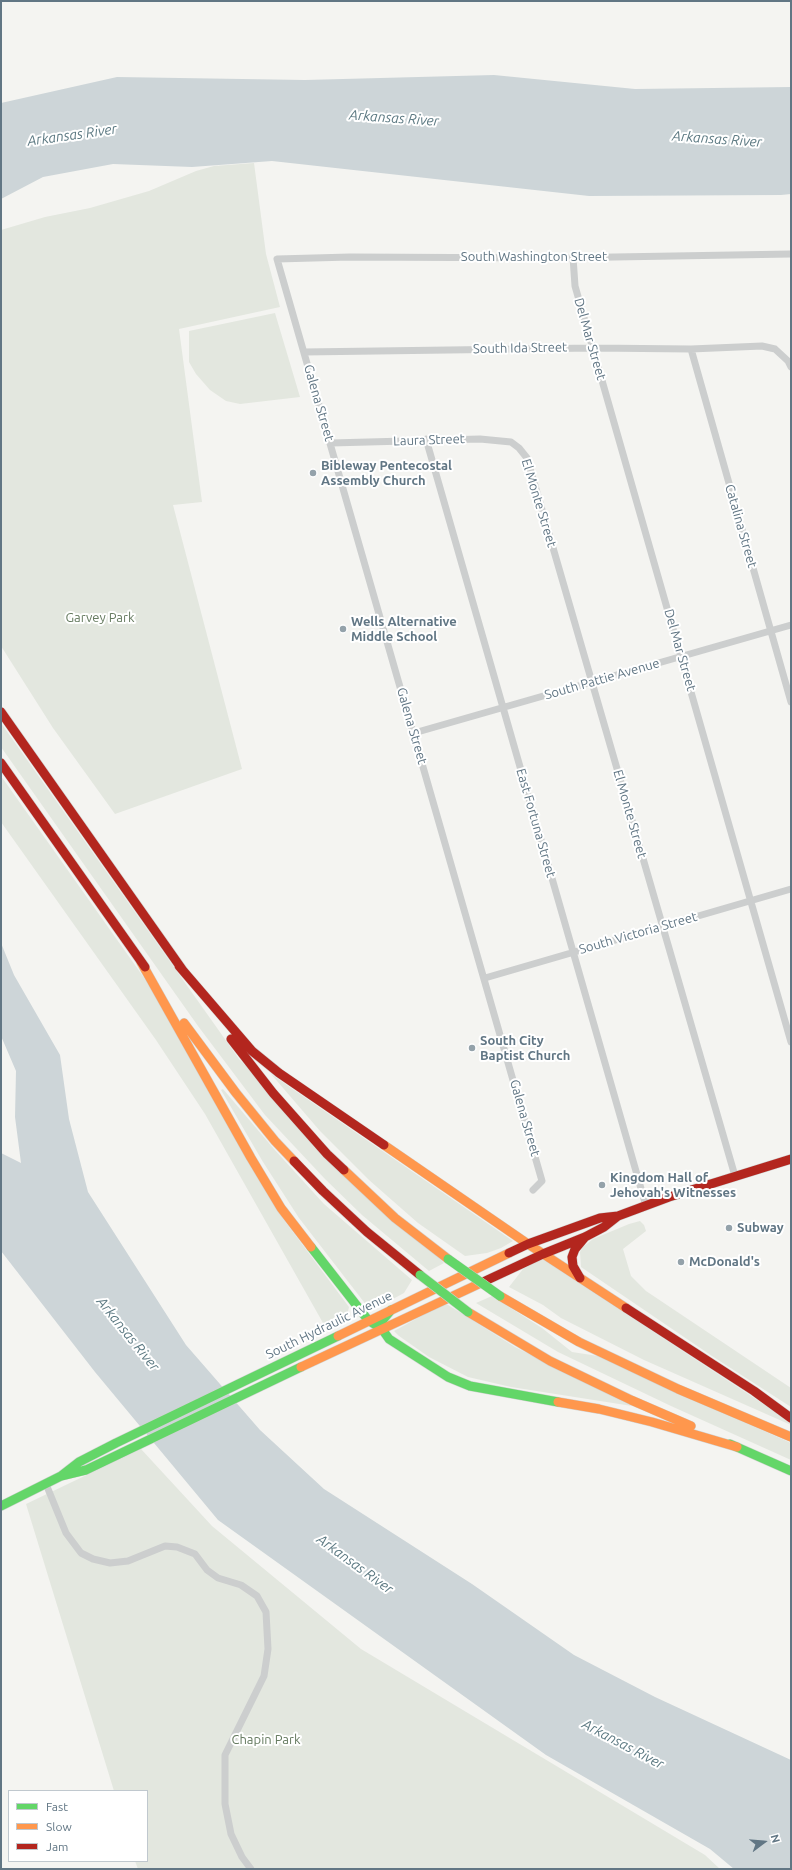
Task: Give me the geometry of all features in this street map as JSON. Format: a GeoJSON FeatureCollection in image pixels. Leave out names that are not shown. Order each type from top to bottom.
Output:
{"type":"FeatureCollection","features":[{"type":"Feature","properties":{"kind":"main road"},"geometry":{"type":"LineString","coordinates":[[1,712],[179,966],[248,1061],[297,1122],[332,1159],[395,1218],[448,1259],[500,1296],[579,1342],[678,1389],[791,1437]]}},
{"type":"Feature","properties":{"kind":"main road"},"geometry":{"type":"LineString","coordinates":[[1,763],[222,1075],[275,1141],[323,1191],[367,1232],[468,1312],[550,1361],[630,1400],[791,1471]]}},
{"type":"Feature","properties":{"kind":"main road"},"geometry":{"type":"LineString","coordinates":[[141,962],[251,1158],[281,1208],[368,1320],[382,1329],[389,1339],[448,1377],[470,1386],[606,1411],[652,1422],[737,1447]]}},
{"type":"Feature","properties":{"kind":"main road"},"geometry":{"type":"LineString","coordinates":[[179,966],[252,1051],[279,1073],[528,1244],[754,1392],[791,1418]]}},
{"type":"Feature","properties":{"kind":"main road","name":"South Hydraulic Avenue"},"geometry":{"type":"LineString","coordinates":[[1,1506],[61,1476],[79,1462],[116,1443],[528,1244],[600,1218],[618,1216],[669,1197],[791,1159]]}},
{"type":"Feature","properties":{"kind":"main road","name":"South Hydraulic Avenue"},"geometry":{"type":"LineString","coordinates":[[61,1476],[86,1470],[257,1387],[604,1227],[618,1216]]}},
{"type":"Feature","properties":{"kind":"main road"},"geometry":{"type":"LineString","coordinates":[[580,1278],[573,1266],[572,1257],[575,1249],[585,1236]]}},
{"type":"Feature","properties":{"kind":"main road"},"geometry":{"type":"LineString","coordinates":[[382,1329],[382,1321],[391,1310]]}},
{"type":"Feature","properties":{"kind":"street","name":"South Washington Street"},"geometry":{"type":"LineString","coordinates":[[277,259],[350,257],[573,257],[791,254]]}},
{"type":"Feature","properties":{"kind":"street","name":"Del Mar Street"},"geometry":{"type":"LineString","coordinates":[[573,257],[575,286],[791,1042]]}},
{"type":"Feature","properties":{"kind":"street","name":"Galena Street"},"geometry":{"type":"LineString","coordinates":[[277,259],[485,978],[542,1181],[533,1190]]}},
{"type":"Feature","properties":{"kind":"street","name":"South Ida Street"},"geometry":{"type":"LineString","coordinates":[[304,352],[593,348],[690,349],[762,346],[776,349],[788,361],[791,367]]}},
{"type":"Feature","properties":{"kind":"street","name":"Catalina Street"},"geometry":{"type":"LineString","coordinates":[[690,349],[791,702]]}},
{"type":"Feature","properties":{"kind":"street","name":"Laura Street"},"geometry":{"type":"LineString","coordinates":[[331,443],[480,439],[506,441],[516,445],[524,453]]}},
{"type":"Feature","properties":{"kind":"street","name":"East Fortuna Street"},"geometry":{"type":"LineString","coordinates":[[426,440],[646,1206]]}},
{"type":"Feature","properties":{"kind":"street","name":"El Monte Street"},"geometry":{"type":"LineString","coordinates":[[524,453],[735,1176]]}},
{"type":"Feature","properties":{"kind":"street","name":"South Pattie Avenue"},"geometry":{"type":"LineString","coordinates":[[414,733],[791,625]]}},
{"type":"Feature","properties":{"kind":"street","name":"South Victoria Street"},"geometry":{"type":"LineString","coordinates":[[485,978],[791,889]]}},
{"type":"Feature","properties":{"kind":"street"},"geometry":{"type":"LineString","coordinates":[[46,1484],[66,1533],[80,1553],[93,1559],[110,1563],[128,1561],[165,1546],[177,1546],[195,1554],[206,1570],[218,1578],[241,1585],[257,1596],[266,1612],[268,1649],[264,1676],[226,1755],[225,1804],[231,1834],[242,1856],[251,1869]]}},
{"type":"Feature","properties":{"kind":"green space","name":"Garvey Park"},"geometry":{"type":"Polygon","coordinates":[[[254,163],[266,254],[280,307],[179,329],[202,502],[173,505],[242,769],[115,814],[53,728],[1,646],[1,230],[45,217],[90,208],[149,191],[196,171],[214,166],[254,163]]]}},
{"type":"Feature","properties":{"kind":"green space"},"geometry":{"type":"Polygon","coordinates":[[[275,313],[300,397],[240,404],[226,401],[210,390],[196,374],[189,362],[189,331],[275,313]]]}},
{"type":"Feature","properties":{"kind":"green space"},"geometry":{"type":"Polygon","coordinates":[[[1,723],[239,1059],[444,1263],[429,1271],[362,1215],[325,1179],[265,1115],[198,1026],[1,747],[1,723]]]}},
{"type":"Feature","properties":{"kind":"green space"},"geometry":{"type":"Polygon","coordinates":[[[1,776],[147,982],[284,1220],[349,1307],[346,1320],[339,1325],[327,1330],[205,1114],[156,1040],[1,822],[1,776]]]}},
{"type":"Feature","properties":{"kind":"green space"},"geometry":{"type":"Polygon","coordinates":[[[271,1074],[513,1241],[501,1248],[487,1253],[465,1256],[418,1223],[369,1180],[320,1131],[271,1074]]]}},
{"type":"Feature","properties":{"kind":"green space"},"geometry":{"type":"Polygon","coordinates":[[[223,1089],[274,1149],[324,1204],[412,1280],[404,1293],[380,1306],[367,1306],[299,1218],[263,1162],[221,1090],[223,1089]]]}},
{"type":"Feature","properties":{"kind":"green space"},"geometry":{"type":"Polygon","coordinates":[[[640,1221],[644,1225],[646,1231],[623,1249],[631,1276],[646,1291],[791,1388],[791,1407],[712,1356],[581,1267],[580,1252],[583,1247],[593,1239],[640,1221]]]}},
{"type":"Feature","properties":{"kind":"green space"},"geometry":{"type":"Polygon","coordinates":[[[542,1259],[791,1422],[791,1425],[644,1360],[561,1318],[543,1305],[509,1287],[523,1269],[542,1259]]]}},
{"type":"Feature","properties":{"kind":"green space"},"geometry":{"type":"Polygon","coordinates":[[[492,1296],[542,1328],[572,1352],[598,1356],[791,1443],[791,1460],[671,1406],[558,1352],[476,1303],[492,1296]]]}},
{"type":"Feature","properties":{"kind":"green space"},"geometry":{"type":"Polygon","coordinates":[[[445,1303],[515,1347],[632,1406],[511,1387],[468,1377],[429,1357],[394,1331],[445,1303]]]}},
{"type":"Feature","properties":{"kind":"green space","name":"Chapin Park"},"geometry":{"type":"Polygon","coordinates":[[[141,1449],[212,1526],[361,1649],[705,1855],[720,1869],[138,1869],[135,1862],[148,1862],[148,1790],[114,1790],[26,1504],[141,1449]]]}},
{"type":"Feature","properties":{"kind":"water","name":"Arkansas River"},"geometry":{"type":"Polygon","coordinates":[[[494,75],[635,89],[791,87],[791,194],[589,196],[272,161],[192,167],[113,164],[43,177],[1,199],[1,103],[117,77],[305,80],[494,75]]]}},
{"type":"Feature","properties":{"kind":"water","name":"Arkansas River"},"geometry":{"type":"Polygon","coordinates":[[[1,943],[14,975],[60,1055],[69,1119],[88,1192],[186,1345],[260,1430],[324,1489],[472,1584],[574,1655],[655,1697],[791,1760],[791,1869],[734,1869],[710,1849],[546,1755],[218,1520],[95,1372],[1,1251],[1,1153],[21,1163],[15,1117],[16,1071],[1,1036],[1,943]]]}},
{"type":"Feature","properties":{"kind":"traffic: fast"},"geometry":{"type":"LineString","coordinates":[[311,1247],[368,1320],[382,1329],[389,1339],[448,1377],[470,1386],[558,1402]]}},
{"type":"Feature","properties":{"kind":"traffic: fast"},"geometry":{"type":"LineString","coordinates":[[448,1259],[500,1296]]}},
{"type":"Feature","properties":{"kind":"traffic: fast"},"geometry":{"type":"LineString","coordinates":[[420,1275],[468,1312]]}},
{"type":"Feature","properties":{"kind":"traffic: fast"},"geometry":{"type":"LineString","coordinates":[[382,1329],[382,1321],[391,1310]]}},
{"type":"Feature","properties":{"kind":"traffic: fast"},"geometry":{"type":"LineString","coordinates":[[61,1476],[79,1462],[116,1443],[338,1336]]}},
{"type":"Feature","properties":{"kind":"traffic: fast"},"geometry":{"type":"LineString","coordinates":[[1,1506],[61,1476],[86,1470],[301,1367]]}},
{"type":"Feature","properties":{"kind":"traffic: fast"},"geometry":{"type":"LineString","coordinates":[[730,1444],[791,1471]]}},
{"type":"Feature","properties":{"kind":"traffic: slow"},"geometry":{"type":"LineString","coordinates":[[141,962],[251,1158],[281,1208],[311,1247]]}},
{"type":"Feature","properties":{"kind":"traffic: slow"},"geometry":{"type":"LineString","coordinates":[[184,1023],[236,1093],[275,1141],[294,1161]]}},
{"type":"Feature","properties":{"kind":"traffic: slow"},"geometry":{"type":"LineString","coordinates":[[384,1145],[528,1244],[626,1308]]}},
{"type":"Feature","properties":{"kind":"traffic: slow"},"geometry":{"type":"LineString","coordinates":[[344,1170],[395,1218],[448,1259]]}},
{"type":"Feature","properties":{"kind":"traffic: slow"},"geometry":{"type":"LineString","coordinates":[[338,1336],[509,1253]]}},
{"type":"Feature","properties":{"kind":"traffic: slow"},"geometry":{"type":"LineString","coordinates":[[301,1367],[483,1282]]}},
{"type":"Feature","properties":{"kind":"traffic: slow"},"geometry":{"type":"LineString","coordinates":[[500,1296],[579,1342],[678,1389],[791,1437]]}},
{"type":"Feature","properties":{"kind":"traffic: slow"},"geometry":{"type":"LineString","coordinates":[[468,1312],[550,1361],[631,1400],[691,1426]]}},
{"type":"Feature","properties":{"kind":"traffic: slow"},"geometry":{"type":"LineString","coordinates":[[558,1402],[599,1409],[652,1422],[737,1447]]}},
{"type":"Feature","properties":{"kind":"traffic: jam"},"geometry":{"type":"LineString","coordinates":[[1,712],[184,972]]}},
{"type":"Feature","properties":{"kind":"traffic: jam"},"geometry":{"type":"LineString","coordinates":[[1,763],[145,967]]}},
{"type":"Feature","properties":{"kind":"traffic: jam"},"geometry":{"type":"LineString","coordinates":[[179,966],[252,1051],[279,1073],[384,1145]]}},
{"type":"Feature","properties":{"kind":"traffic: jam"},"geometry":{"type":"LineString","coordinates":[[231,1039],[273,1093],[327,1154],[344,1170]]}},
{"type":"Feature","properties":{"kind":"traffic: jam"},"geometry":{"type":"LineString","coordinates":[[509,1253],[528,1244],[600,1218],[618,1216],[669,1197],[791,1159]]}},
{"type":"Feature","properties":{"kind":"traffic: jam"},"geometry":{"type":"LineString","coordinates":[[294,1161],[323,1191],[367,1232],[420,1275]]}},
{"type":"Feature","properties":{"kind":"traffic: jam"},"geometry":{"type":"LineString","coordinates":[[483,1282],[543,1254],[585,1237],[604,1227],[618,1216]]}},
{"type":"Feature","properties":{"kind":"traffic: jam"},"geometry":{"type":"LineString","coordinates":[[580,1278],[573,1266],[572,1257],[575,1249],[585,1237]]}},
{"type":"Feature","properties":{"kind":"traffic: jam"},"geometry":{"type":"LineString","coordinates":[[626,1308],[754,1391],[791,1418]]}},
{"type":"Feature","properties":{"kind":"place","name":"Bibleway Pentecostal Assembly Church"},"geometry":{"type":"Point","coordinates":[313,473]}},
{"type":"Feature","properties":{"kind":"place","name":"Wells Alternative Middle School"},"geometry":{"type":"Point","coordinates":[343,629]}},
{"type":"Feature","properties":{"kind":"place","name":"South City Baptist Church"},"geometry":{"type":"Point","coordinates":[472,1048]}},
{"type":"Feature","properties":{"kind":"place","name":"Kingdom Hall of Jehovah's Witnesses"},"geometry":{"type":"Point","coordinates":[602,1185]}},
{"type":"Feature","properties":{"kind":"place","name":"Subway"},"geometry":{"type":"Point","coordinates":[729,1228]}},
{"type":"Feature","properties":{"kind":"place","name":"McDonald's"},"geometry":{"type":"Point","coordinates":[681,1262]}}]}
